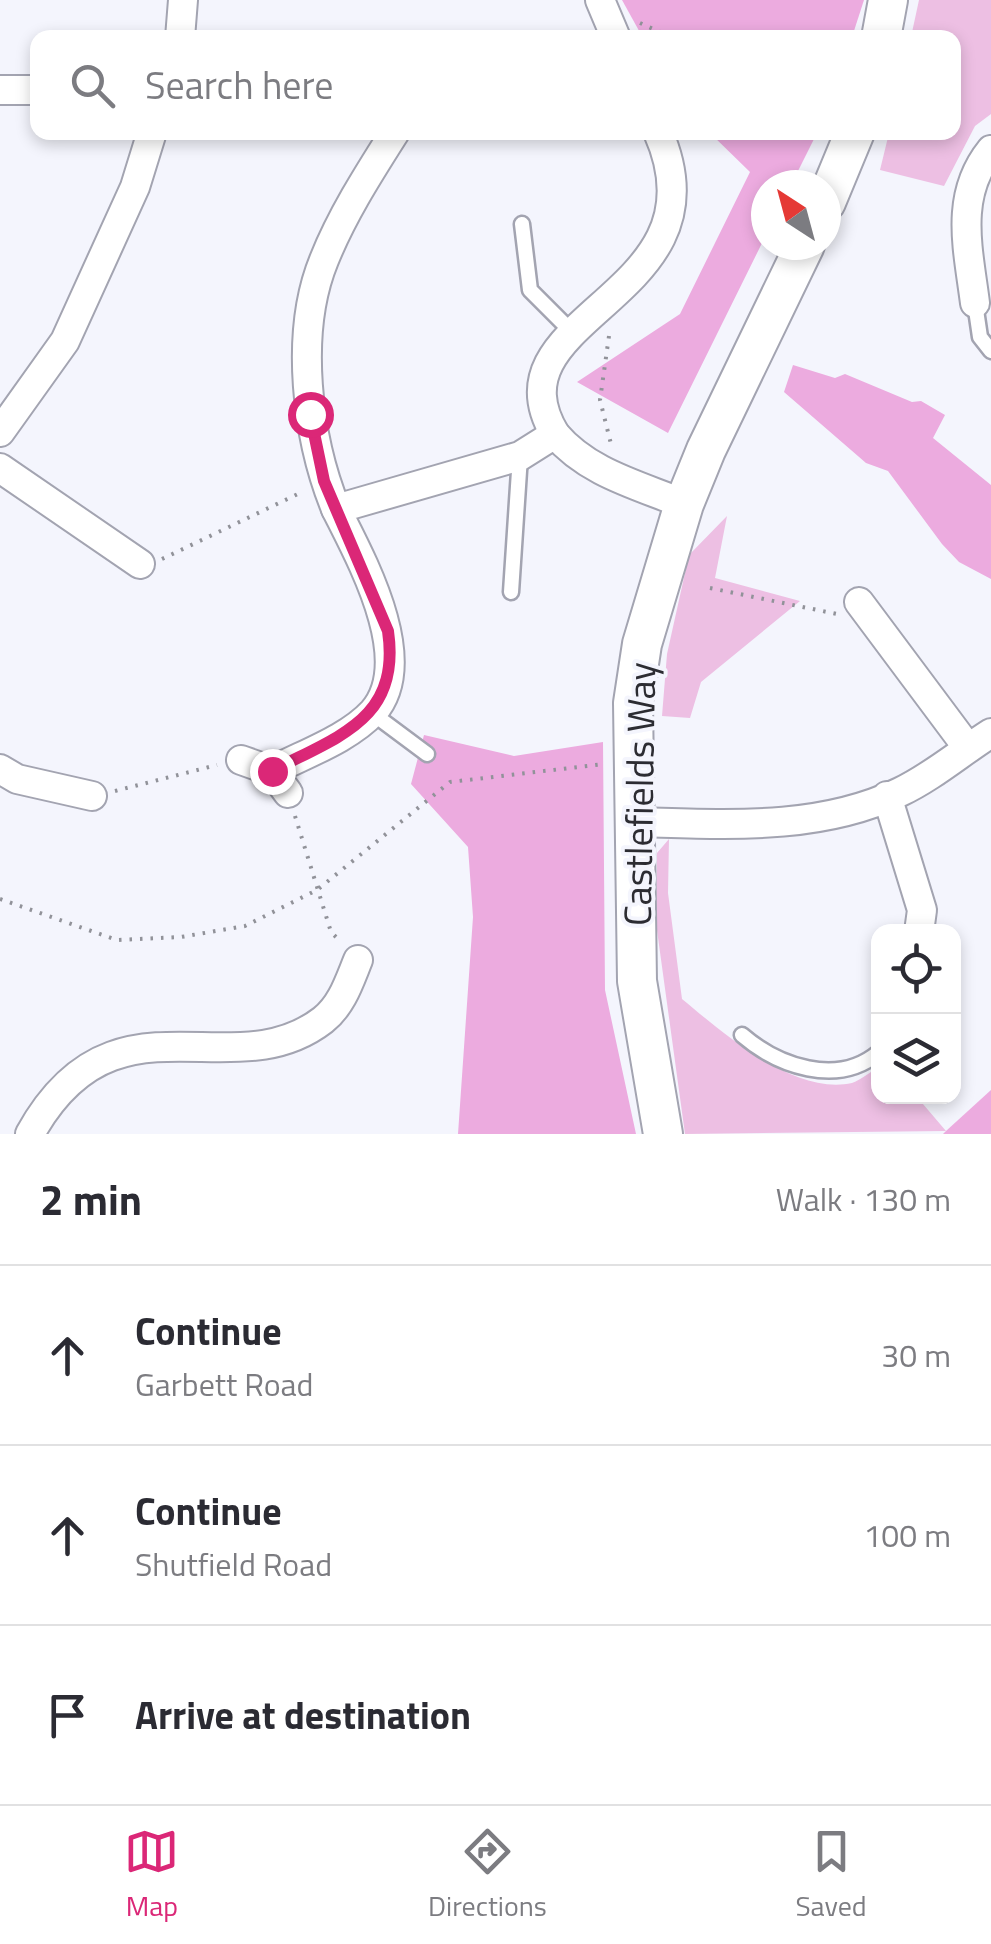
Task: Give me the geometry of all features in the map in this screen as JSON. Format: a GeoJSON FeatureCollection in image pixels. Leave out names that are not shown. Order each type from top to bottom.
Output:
{"type":"FeatureCollection","features":[{"type":"Feature","properties":{"kind":"main road"},"geometry":{"type":"LineString","coordinates":[[882,30],[888,0]]}},
{"type":"Feature","properties":{"kind":"main road"},"geometry":{"type":"LineString","coordinates":[[839,170],[852,140]]}},
{"type":"Feature","properties":{"kind":"main road","name":"Castlefields Way"},"geometry":{"type":"LineString","coordinates":[[663,1134],[637,982],[633,702],[639,663],[684,504],[798,260]]}},
{"type":"Feature","properties":{"kind":"street"},"geometry":{"type":"LineString","coordinates":[[181,30],[183,0]]}},
{"type":"Feature","properties":{"kind":"street"},"geometry":{"type":"LineString","coordinates":[[600,0],[613,30]]}},
{"type":"Feature","properties":{"kind":"street"},"geometry":{"type":"LineString","coordinates":[[0,90],[30,90]]}},
{"type":"Feature","properties":{"kind":"street"},"geometry":{"type":"LineString","coordinates":[[0,432],[64,341],[135,187],[150,140]]}},
{"type":"Feature","properties":{"kind":"street"},"geometry":{"type":"LineString","coordinates":[[241,760],[280,782],[372,712],[392,656],[388,631],[324,481],[310,414],[306,348],[322,263],[367,176],[391,140]]}},
{"type":"Feature","properties":{"kind":"street"},"geometry":{"type":"LineString","coordinates":[[660,140],[672,192],[659,247],[610,302],[571,330],[553,350],[543,385],[544,407],[556,434],[575,458],[684,504]]}},
{"type":"Feature","properties":{"kind":"street"},"geometry":{"type":"LineString","coordinates":[[975,302],[964,214],[974,171],[991,150]]}},
{"type":"Feature","properties":{"kind":"street"},"geometry":{"type":"LineString","coordinates":[[336,509],[520,456],[556,434]]}},
{"type":"Feature","properties":{"kind":"street"},"geometry":{"type":"LineString","coordinates":[[0,468],[140,564]]}},
{"type":"Feature","properties":{"kind":"street"},"geometry":{"type":"LineString","coordinates":[[633,822],[762,825],[844,811],[887,796],[980,740],[864,608]]}},
{"type":"Feature","properties":{"kind":"street"},"geometry":{"type":"LineString","coordinates":[[0,768],[17,779],[92,796]]}},
{"type":"Feature","properties":{"kind":"street"},"geometry":{"type":"LineString","coordinates":[[887,796],[922,910],[920,924]]}},
{"type":"Feature","properties":{"kind":"street"},"geometry":{"type":"LineString","coordinates":[[30,1134],[45,1106],[81,1073],[122,1050],[180,1044],[256,1044],[282,1039],[322,1020],[342,999],[358,960]]}},
{"type":"Feature","properties":{"kind":"lane"},"geometry":{"type":"LineString","coordinates":[[522,224],[530,290],[571,330]]}},
{"type":"Feature","properties":{"kind":"lane"},"geometry":{"type":"LineString","coordinates":[[975,302],[980,337],[991,351]]}},
{"type":"Feature","properties":{"kind":"lane"},"geometry":{"type":"LineString","coordinates":[[511,592],[520,456]]}},
{"type":"Feature","properties":{"kind":"lane"},"geometry":{"type":"LineString","coordinates":[[372,712],[427,754]]}},
{"type":"Feature","properties":{"kind":"lane"},"geometry":{"type":"LineString","coordinates":[[742,1035],[764,1054],[808,1070],[844,1068],[871,1056]]}},
{"type":"Feature","properties":{"kind":"path"},"geometry":{"type":"LineString","coordinates":[[610,302],[613,309],[600,400],[615,460]]}},
{"type":"Feature","properties":{"kind":"path"},"geometry":{"type":"LineString","coordinates":[[140,564],[167,558],[324,481]]}},
{"type":"Feature","properties":{"kind":"path"},"geometry":{"type":"LineString","coordinates":[[710,588],[846,616],[864,608]]}},
{"type":"Feature","properties":{"kind":"path"},"geometry":{"type":"LineString","coordinates":[[92,796],[241,760]]}},
{"type":"Feature","properties":{"kind":"path"},"geometry":{"type":"LineString","coordinates":[[0,899],[117,940],[180,938],[245,926],[318,890],[450,782],[606,764]]}},
{"type":"Feature","properties":{"kind":"path"},"geometry":{"type":"LineString","coordinates":[[280,782],[331,932],[358,960]]}},
{"type":"Feature","properties":{"kind":"shaded area"},"geometry":{"type":"Polygon","coordinates":[[[622,0],[864,0],[854,30],[639,30],[622,0]]]}},
{"type":"Feature","properties":{"kind":"shaded area"},"geometry":{"type":"Polygon","coordinates":[[[919,0],[991,0],[991,114],[975,126],[944,186],[880,170],[887,140],[961,140],[961,30],[913,30],[919,0]]]}},
{"type":"Feature","properties":{"kind":"shaded area"},"geometry":{"type":"Polygon","coordinates":[[[717,140],[814,140],[798,170],[751,170],[754,260],[668,433],[577,382],[680,314],[750,172],[717,140]]]}},
{"type":"Feature","properties":{"kind":"shaded area"},"geometry":{"type":"Polygon","coordinates":[[[793,365],[835,378],[845,374],[912,402],[921,401],[945,415],[933,438],[991,485],[991,579],[959,562],[888,471],[866,463],[784,392],[793,365]]]}},
{"type":"Feature","properties":{"kind":"shaded area"},"geometry":{"type":"Polygon","coordinates":[[[727,516],[715,578],[800,601],[701,682],[690,718],[662,716],[667,654],[689,555],[727,516]]]}},
{"type":"Feature","properties":{"kind":"shaded area"},"geometry":{"type":"Polygon","coordinates":[[[424,735],[514,756],[603,742],[605,990],[636,1134],[458,1134],[473,917],[468,847],[411,784],[424,735]]]}},
{"type":"Feature","properties":{"kind":"shaded area"},"geometry":{"type":"Polygon","coordinates":[[[669,839],[668,893],[682,999],[738,1044],[783,1071],[830,1084],[852,1083],[871,1072],[871,1104],[923,1104],[946,1131],[685,1134],[656,923],[657,853],[669,839]]]}},
{"type":"Feature","properties":{"kind":"shaded area"},"geometry":{"type":"Polygon","coordinates":[[[991,1090],[991,1134],[943,1134],[946,1131],[991,1090]]]}},
{"type":"Feature","properties":{"kind":"route"},"geometry":{"type":"LineString","coordinates":[[272,771],[360,724],[378,705],[392,656],[388,631],[324,481],[310,414]]}}]}
